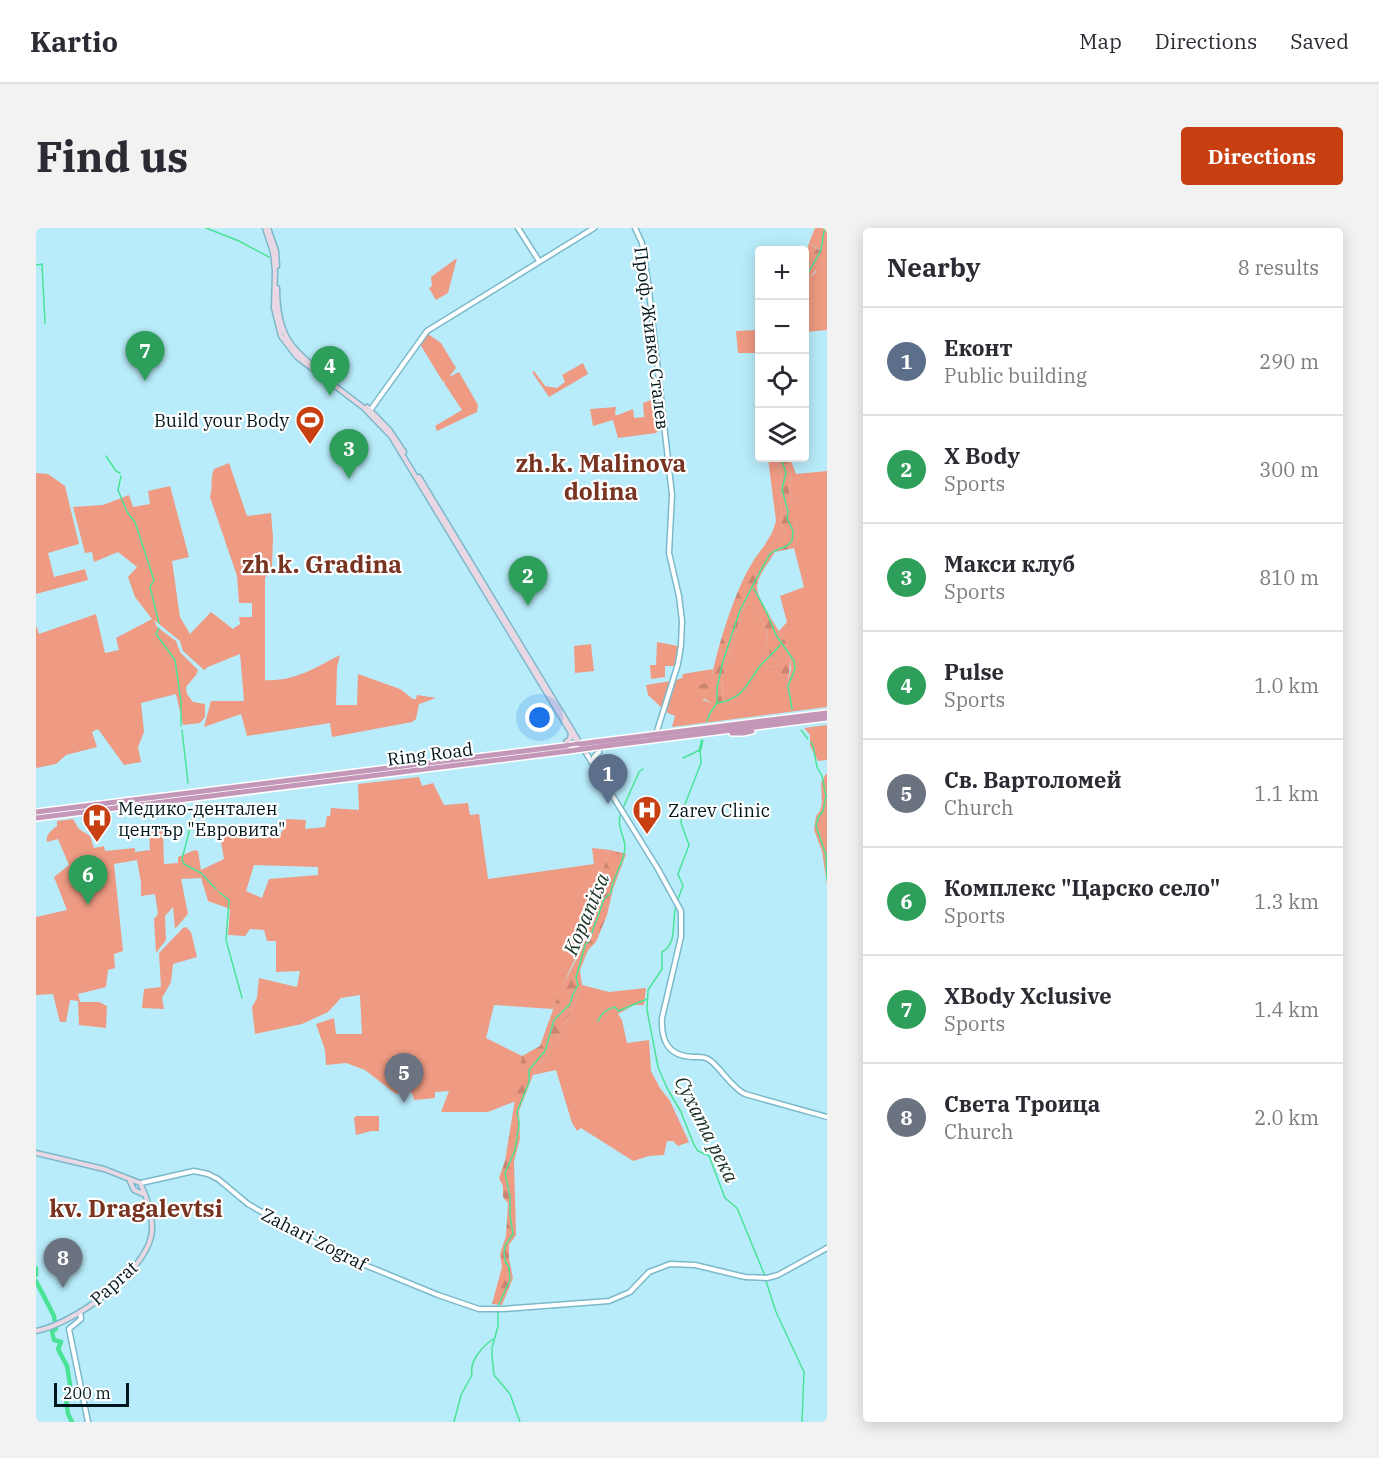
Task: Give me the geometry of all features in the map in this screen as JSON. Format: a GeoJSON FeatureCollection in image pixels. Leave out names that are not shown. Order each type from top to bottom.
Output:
{"type":"FeatureCollection","features":[{"type":"Feature","properties":{"kind":"highway","name":"Ring Road"},"geometry":{"type":"LineString","coordinates":[[37,816],[445,761],[567,746],[597,747],[827,713]]}},
{"type":"Feature","properties":{"kind":"highway","name":"Ring Road"},"geometry":{"type":"LineString","coordinates":[[767,723],[827,718]]}},
{"type":"Feature","properties":{"kind":"highway"},"geometry":{"type":"LineString","coordinates":[[743,720],[767,723]]}},
{"type":"Feature","properties":{"kind":"highway"},"geometry":{"type":"LineString","coordinates":[[711,730],[729,722]]}},
{"type":"Feature","properties":{"kind":"highway"},"geometry":{"type":"LineString","coordinates":[[711,730],[743,734],[767,723]]}},
{"type":"Feature","properties":{"kind":"highway","name":"Ring Road"},"geometry":{"type":"LineString","coordinates":[[37,816],[471,764],[567,746]]}},
{"type":"Feature","properties":{"kind":"highway"},"geometry":{"type":"LineString","coordinates":[[397,767],[423,760],[445,761]]}},
{"type":"Feature","properties":{"kind":"highway"},"geometry":{"type":"LineString","coordinates":[[445,771],[471,764]]}},
{"type":"Feature","properties":{"kind":"highway"},"geometry":{"type":"LineString","coordinates":[[405,772],[436,772]]}},
{"type":"Feature","properties":{"kind":"main road"},"geometry":{"type":"LineString","coordinates":[[266,228],[273,252],[274,310],[281,336],[301,361],[369,411],[396,439],[578,741]]}},
{"type":"Feature","properties":{"kind":"main road"},"geometry":{"type":"LineString","coordinates":[[369,411],[388,432],[402,453],[571,733],[586,753]]}},
{"type":"Feature","properties":{"kind":"main road"},"geometry":{"type":"LineString","coordinates":[[567,746],[571,733]]}},
{"type":"Feature","properties":{"kind":"main road","name":"Paprat"},"geometry":{"type":"LineString","coordinates":[[36,1153],[104,1168],[128,1179],[144,1194],[152,1224],[151,1236],[142,1257],[124,1277],[80,1312],[53,1327],[36,1331]]}},
{"type":"Feature","properties":{"kind":"street"},"geometry":{"type":"LineString","coordinates":[[518,228],[539,261]]}},
{"type":"Feature","properties":{"kind":"street"},"geometry":{"type":"LineString","coordinates":[[369,411],[427,331],[594,228]]}},
{"type":"Feature","properties":{"kind":"street","name":"Проф. Живко Сталев"},"geometry":{"type":"LineString","coordinates":[[635,228],[642,243],[648,282],[672,495],[669,553],[682,621],[678,664],[657,731]]}},
{"type":"Feature","properties":{"kind":"street"},"geometry":{"type":"LineString","coordinates":[[597,747],[594,759],[599,774]]}},
{"type":"Feature","properties":{"kind":"street"},"geometry":{"type":"LineString","coordinates":[[586,753],[679,904],[682,920],[681,936],[662,1022],[668,1047],[679,1056],[704,1057],[710,1060],[736,1088],[745,1094],[827,1117]]}},
{"type":"Feature","properties":{"kind":"street","name":"Zahari Zograf"},"geometry":{"type":"LineString","coordinates":[[138,1186],[194,1171],[208,1174],[218,1179],[248,1204],[326,1249],[465,1305],[494,1310],[609,1301],[630,1292],[649,1272],[670,1264],[695,1265],[746,1277],[767,1278],[827,1248]]}},
{"type":"Feature","properties":{"kind":"street"},"geometry":{"type":"LineString","coordinates":[[80,1312],[81,1319],[69,1329],[88,1422]]}},
{"type":"Feature","properties":{"kind":"green space"},"geometry":{"type":"Polygon","coordinates":[[[815,228],[827,228],[827,330],[809,332],[809,278],[816,272],[819,249],[809,243],[815,228]]]}},
{"type":"Feature","properties":{"kind":"green space"},"geometry":{"type":"Polygon","coordinates":[[[809,243],[822,252],[821,265],[809,278],[809,246],[809,243]]]}},
{"type":"Feature","properties":{"kind":"green space"},"geometry":{"type":"Polygon","coordinates":[[[457,258],[448,293],[436,300],[429,288],[432,286],[431,277],[457,258]]]}},
{"type":"Feature","properties":{"kind":"green space"},"geometry":{"type":"Polygon","coordinates":[[[755,330],[755,353],[738,353],[736,331],[755,330]]]}},
{"type":"Feature","properties":{"kind":"green space"},"geometry":{"type":"Polygon","coordinates":[[[428,334],[441,343],[456,368],[449,377],[459,372],[478,405],[477,412],[437,431],[435,426],[462,410],[420,344],[428,334]]]}},
{"type":"Feature","properties":{"kind":"green space"},"geometry":{"type":"Polygon","coordinates":[[[583,363],[588,374],[549,397],[532,372],[534,371],[545,386],[557,388],[565,382],[562,375],[583,363]]]}},
{"type":"Feature","properties":{"kind":"green space"},"geometry":{"type":"Polygon","coordinates":[[[656,398],[659,429],[656,433],[618,438],[613,420],[593,426],[590,409],[616,407],[615,415],[618,415],[633,409],[634,418],[644,417],[643,403],[656,398]]]}},
{"type":"Feature","properties":{"kind":"green space"},"geometry":{"type":"Polygon","coordinates":[[[769,462],[777,462],[782,477],[780,521],[785,533],[781,539],[761,551],[776,521],[769,462]]]}},
{"type":"Feature","properties":{"kind":"green space"},"geometry":{"type":"Polygon","coordinates":[[[777,462],[788,462],[792,478],[789,492],[794,505],[794,521],[798,535],[794,548],[775,552],[762,572],[757,590],[789,650],[788,694],[776,686],[772,678],[761,672],[764,668],[777,666],[778,662],[767,650],[768,634],[754,605],[747,603],[742,611],[723,678],[722,701],[716,706],[701,696],[699,685],[711,682],[732,606],[751,565],[761,550],[772,541],[781,539],[785,533],[780,521],[782,477],[777,462]]]}},
{"type":"Feature","properties":{"kind":"green space"},"geometry":{"type":"Polygon","coordinates":[[[788,462],[792,462],[796,474],[827,471],[827,707],[672,727],[675,716],[666,712],[676,680],[682,678],[683,674],[713,669],[711,682],[703,700],[712,703],[722,701],[723,678],[742,611],[747,603],[754,605],[768,634],[767,650],[778,662],[777,666],[764,668],[787,685],[791,669],[790,656],[779,631],[787,622],[780,596],[804,587],[794,548],[798,535],[794,521],[794,505],[789,492],[792,478],[788,462]]]}},
{"type":"Feature","properties":{"kind":"green space"},"geometry":{"type":"Polygon","coordinates":[[[229,463],[247,516],[271,513],[272,567],[265,578],[265,680],[294,676],[340,655],[337,667],[336,705],[357,705],[358,674],[400,689],[413,699],[416,699],[417,695],[436,698],[419,704],[416,719],[412,722],[332,737],[330,723],[247,736],[241,714],[204,727],[211,701],[244,701],[240,654],[204,670],[183,651],[180,641],[154,620],[157,627],[176,641],[180,652],[198,670],[186,687],[187,694],[193,702],[205,704],[205,717],[200,723],[183,725],[176,694],[141,703],[144,732],[138,747],[141,762],[124,765],[98,729],[92,732],[97,747],[66,755],[56,764],[36,768],[36,625],[39,634],[96,614],[105,653],[119,650],[116,638],[152,619],[135,597],[128,577],[137,567],[118,552],[94,562],[92,552],[85,553],[73,507],[103,505],[129,495],[133,507],[150,504],[148,491],[170,486],[189,557],[172,561],[180,617],[190,634],[211,612],[233,629],[240,624],[239,617],[252,617],[252,603],[239,603],[237,576],[210,497],[214,469],[229,463]]]}},
{"type":"Feature","properties":{"kind":"green space"},"geometry":{"type":"Polygon","coordinates":[[[36,473],[48,474],[65,486],[79,544],[48,553],[54,577],[85,569],[88,580],[36,594],[36,473]]]}},
{"type":"Feature","properties":{"kind":"green space"},"geometry":{"type":"Polygon","coordinates":[[[657,642],[678,646],[675,666],[665,666],[665,677],[651,679],[650,665],[656,665],[657,642]]]}},
{"type":"Feature","properties":{"kind":"green space"},"geometry":{"type":"Polygon","coordinates":[[[591,644],[594,671],[575,673],[574,646],[591,644]]]}},
{"type":"Feature","properties":{"kind":"green space"},"geometry":{"type":"Polygon","coordinates":[[[671,681],[662,708],[648,695],[646,685],[671,681]]]}},
{"type":"Feature","properties":{"kind":"green space"},"geometry":{"type":"Polygon","coordinates":[[[827,725],[827,760],[818,761],[810,746],[810,735],[804,728],[827,725]]]}},
{"type":"Feature","properties":{"kind":"green space"},"geometry":{"type":"Polygon","coordinates":[[[826,774],[827,885],[822,851],[814,830],[816,816],[822,803],[821,783],[826,774]]]}},
{"type":"Feature","properties":{"kind":"green space"},"geometry":{"type":"Polygon","coordinates":[[[419,777],[422,786],[433,783],[444,805],[468,803],[470,815],[479,814],[488,879],[594,864],[592,848],[610,850],[587,914],[579,952],[553,1009],[494,1005],[486,1038],[522,1056],[516,1101],[488,1112],[441,1112],[449,1091],[435,1092],[435,1098],[414,1100],[412,1093],[406,1089],[396,1094],[365,1070],[346,1063],[326,1065],[325,1050],[316,1024],[334,1018],[336,1034],[362,1034],[360,995],[341,998],[328,1012],[302,1024],[255,1034],[252,1007],[257,998],[259,978],[297,987],[300,971],[276,972],[276,941],[267,941],[264,930],[250,929],[245,936],[228,935],[230,909],[208,901],[201,878],[181,879],[188,914],[175,929],[173,907],[165,916],[166,940],[156,953],[154,919],[158,914],[155,894],[141,896],[137,860],[114,864],[123,951],[114,954],[115,968],[108,970],[106,987],[78,994],[80,1002],[99,1002],[107,1006],[106,1028],[79,1025],[78,1001],[70,1000],[66,1022],[60,1022],[53,994],[36,995],[36,917],[67,910],[54,877],[69,865],[58,839],[47,842],[49,833],[57,826],[57,821],[73,819],[79,829],[90,836],[94,848],[104,846],[105,851],[135,848],[135,852],[150,850],[149,832],[163,831],[164,864],[178,863],[178,857],[195,850],[198,851],[201,870],[224,859],[220,836],[245,826],[247,839],[280,835],[286,819],[306,820],[305,829],[325,827],[331,808],[359,810],[358,784],[419,777]],[[254,865],[246,891],[262,898],[269,879],[318,875],[318,867],[254,865]]]}},
{"type":"Feature","properties":{"kind":"green space"},"geometry":{"type":"Polygon","coordinates":[[[610,850],[626,854],[613,889],[607,915],[596,942],[588,950],[580,970],[582,985],[563,1029],[533,1075],[519,1111],[520,1139],[514,1161],[516,1235],[509,1245],[513,1278],[502,1305],[492,1304],[502,1267],[500,1254],[506,1236],[508,1203],[503,1197],[503,1186],[499,1178],[505,1161],[522,1056],[540,1046],[559,993],[580,952],[587,914],[610,850]]]}},
{"type":"Feature","properties":{"kind":"green space"},"geometry":{"type":"Polygon","coordinates":[[[186,927],[191,932],[197,957],[173,964],[171,982],[162,998],[164,1009],[142,1008],[144,989],[161,987],[159,953],[186,927]]]}},
{"type":"Feature","properties":{"kind":"green space"},"geometry":{"type":"Polygon","coordinates":[[[582,985],[609,992],[646,988],[644,1005],[634,1005],[618,1014],[622,1020],[627,1043],[649,1040],[651,1071],[670,1101],[689,1142],[678,1146],[673,1141],[667,1141],[664,1155],[649,1156],[633,1161],[581,1128],[577,1131],[572,1123],[556,1070],[533,1075],[563,1029],[582,985]]]}},
{"type":"Feature","properties":{"kind":"green space"},"geometry":{"type":"Polygon","coordinates":[[[356,1116],[379,1116],[379,1131],[356,1135],[354,1118],[356,1116]]]}},
{"type":"Feature","properties":{"kind":"waterway"},"geometry":{"type":"LineString","coordinates":[[206,228],[239,241],[269,257]]}},
{"type":"Feature","properties":{"kind":"waterway","name":"Сухата река"},"geometry":{"type":"LineString","coordinates":[[809,271],[820,252],[825,228]]}},
{"type":"Feature","properties":{"kind":"waterway"},"geometry":{"type":"LineString","coordinates":[[36,265],[42,264],[45,323]]}},
{"type":"Feature","properties":{"kind":"waterway"},"geometry":{"type":"LineString","coordinates":[[106,456],[116,471],[120,473]]}},
{"type":"Feature","properties":{"kind":"waterway","name":"Сухата река"},"geometry":{"type":"LineString","coordinates":[[707,721],[717,703],[717,688],[723,661],[740,610],[769,555],[792,541],[793,531],[787,518],[788,512],[782,489],[786,473],[782,462]]}},
{"type":"Feature","properties":{"kind":"waterway"},"geometry":{"type":"LineString","coordinates":[[121,476],[118,490],[127,512],[135,522],[154,580],[150,587],[159,623]]}},
{"type":"Feature","properties":{"kind":"waterway"},"geometry":{"type":"LineString","coordinates":[[754,589],[776,635],[794,661],[795,669],[788,686],[792,709]]}},
{"type":"Feature","properties":{"kind":"waterway"},"geometry":{"type":"LineString","coordinates":[[159,628],[156,634],[175,660],[181,702],[181,726]]}},
{"type":"Feature","properties":{"kind":"waterway"},"geometry":{"type":"LineString","coordinates":[[718,703],[738,695],[750,682],[759,667],[780,645]]}},
{"type":"Feature","properties":{"kind":"waterway"},"geometry":{"type":"LineString","coordinates":[[182,730],[188,783]]}},
{"type":"Feature","properties":{"kind":"waterway"},"geometry":{"type":"LineString","coordinates":[[801,730],[808,739]]}},
{"type":"Feature","properties":{"kind":"waterway","name":"Сухата река"},"geometry":{"type":"LineString","coordinates":[[700,750],[702,741]]}},
{"type":"Feature","properties":{"kind":"waterway"},"geometry":{"type":"LineString","coordinates":[[811,742],[826,796],[823,811],[816,826],[826,855],[827,880]]}},
{"type":"Feature","properties":{"kind":"waterway","name":"Сухата река"},"geometry":{"type":"LineString","coordinates":[[683,758],[700,750],[701,763],[682,812],[681,823],[689,845],[678,874],[683,886],[674,916],[672,939],[667,949],[662,952],[662,969],[648,990],[647,1010],[658,1067],[667,1088],[681,1112],[694,1145],[698,1151],[709,1156],[725,1198],[737,1208],[765,1276]]}},
{"type":"Feature","properties":{"kind":"waterway","name":"Kopanitsa"},"geometry":{"type":"LineString","coordinates":[[623,808],[639,772],[643,769]]}},
{"type":"Feature","properties":{"kind":"waterway"},"geometry":{"type":"LineString","coordinates":[[195,809],[182,859],[184,864],[201,873],[216,889]]}},
{"type":"Feature","properties":{"kind":"waterway","name":"Kopanitsa"},"geometry":{"type":"LineString","coordinates":[[520,1422],[510,1394],[494,1375],[492,1355],[498,1326],[498,1306],[510,1280],[504,1252],[513,1234],[510,1196],[505,1173],[515,1150],[519,1124],[517,1112],[529,1082],[529,1070],[545,1051],[554,1020],[570,1004],[578,985],[576,978],[585,945],[589,941],[604,899],[611,893],[623,858],[625,846],[620,826],[621,813]]}},
{"type":"Feature","properties":{"kind":"waterway"},"geometry":{"type":"LineString","coordinates":[[219,892],[229,900],[226,940],[242,998]]}},
{"type":"Feature","properties":{"kind":"waterway"},"geometry":{"type":"LineString","coordinates":[[598,1021],[609,1009],[615,1007],[618,1011],[647,999]]}},
{"type":"Feature","properties":{"kind":"waterway"},"geometry":{"type":"LineString","coordinates":[[36,1268],[36,1275]]}},
{"type":"Feature","properties":{"kind":"waterway"},"geometry":{"type":"LineString","coordinates":[[36,1281],[54,1316],[56,1329],[52,1332],[54,1340],[61,1342],[58,1349],[67,1366],[70,1384],[66,1399],[68,1414],[72,1422]]}},
{"type":"Feature","properties":{"kind":"waterway","name":"Сухата река"},"geometry":{"type":"LineString","coordinates":[[766,1281],[776,1312],[804,1372],[802,1422]]}},
{"type":"Feature","properties":{"kind":"waterway"},"geometry":{"type":"LineString","coordinates":[[454,1422],[461,1395],[472,1375],[474,1360],[493,1339]]}},
{"type":"Feature","properties":{"kind":"place","name":"XBody Xclusive"},"geometry":{"type":"Point","coordinates":[145,381]}},
{"type":"Feature","properties":{"kind":"place","name":"Pulse"},"geometry":{"type":"Point","coordinates":[330,396]}},
{"type":"Feature","properties":{"kind":"place","name":"Build your Body"},"geometry":{"type":"Point","coordinates":[310,446]}},
{"type":"Feature","properties":{"kind":"place","name":"Макси клуб"},"geometry":{"type":"Point","coordinates":[349,479]}},
{"type":"Feature","properties":{"kind":"place","name":"X Body"},"geometry":{"type":"Point","coordinates":[528,606]}},
{"type":"Feature","properties":{"kind":"place","name":"Еконт"},"geometry":{"type":"Point","coordinates":[608,804]}},
{"type":"Feature","properties":{"kind":"place","name":"Zarev Clinic"},"geometry":{"type":"Point","coordinates":[647,836]}},
{"type":"Feature","properties":{"kind":"place","name":"Медико-дентален център \"Евровита\""},"geometry":{"type":"Point","coordinates":[97,844]}},
{"type":"Feature","properties":{"kind":"place","name":"Комплекс \"Царско село\""},"geometry":{"type":"Point","coordinates":[88,905]}},
{"type":"Feature","properties":{"kind":"place","name":"Св. Вартоломей"},"geometry":{"type":"Point","coordinates":[404,1103]}},
{"type":"Feature","properties":{"kind":"place","name":"Света Троица"},"geometry":{"type":"Point","coordinates":[63,1288]}},
{"type":"Feature","properties":{"kind":"district","name":"zh.k. Malinova dolina"},"geometry":{"type":"Point","coordinates":[601,477]}},
{"type":"Feature","properties":{"kind":"district","name":"zh.k. Gradina"},"geometry":{"type":"Point","coordinates":[322,564]}},
{"type":"Feature","properties":{"kind":"district","name":"kv. Dragalevtsi"},"geometry":{"type":"Point","coordinates":[136,1208]}}]}
